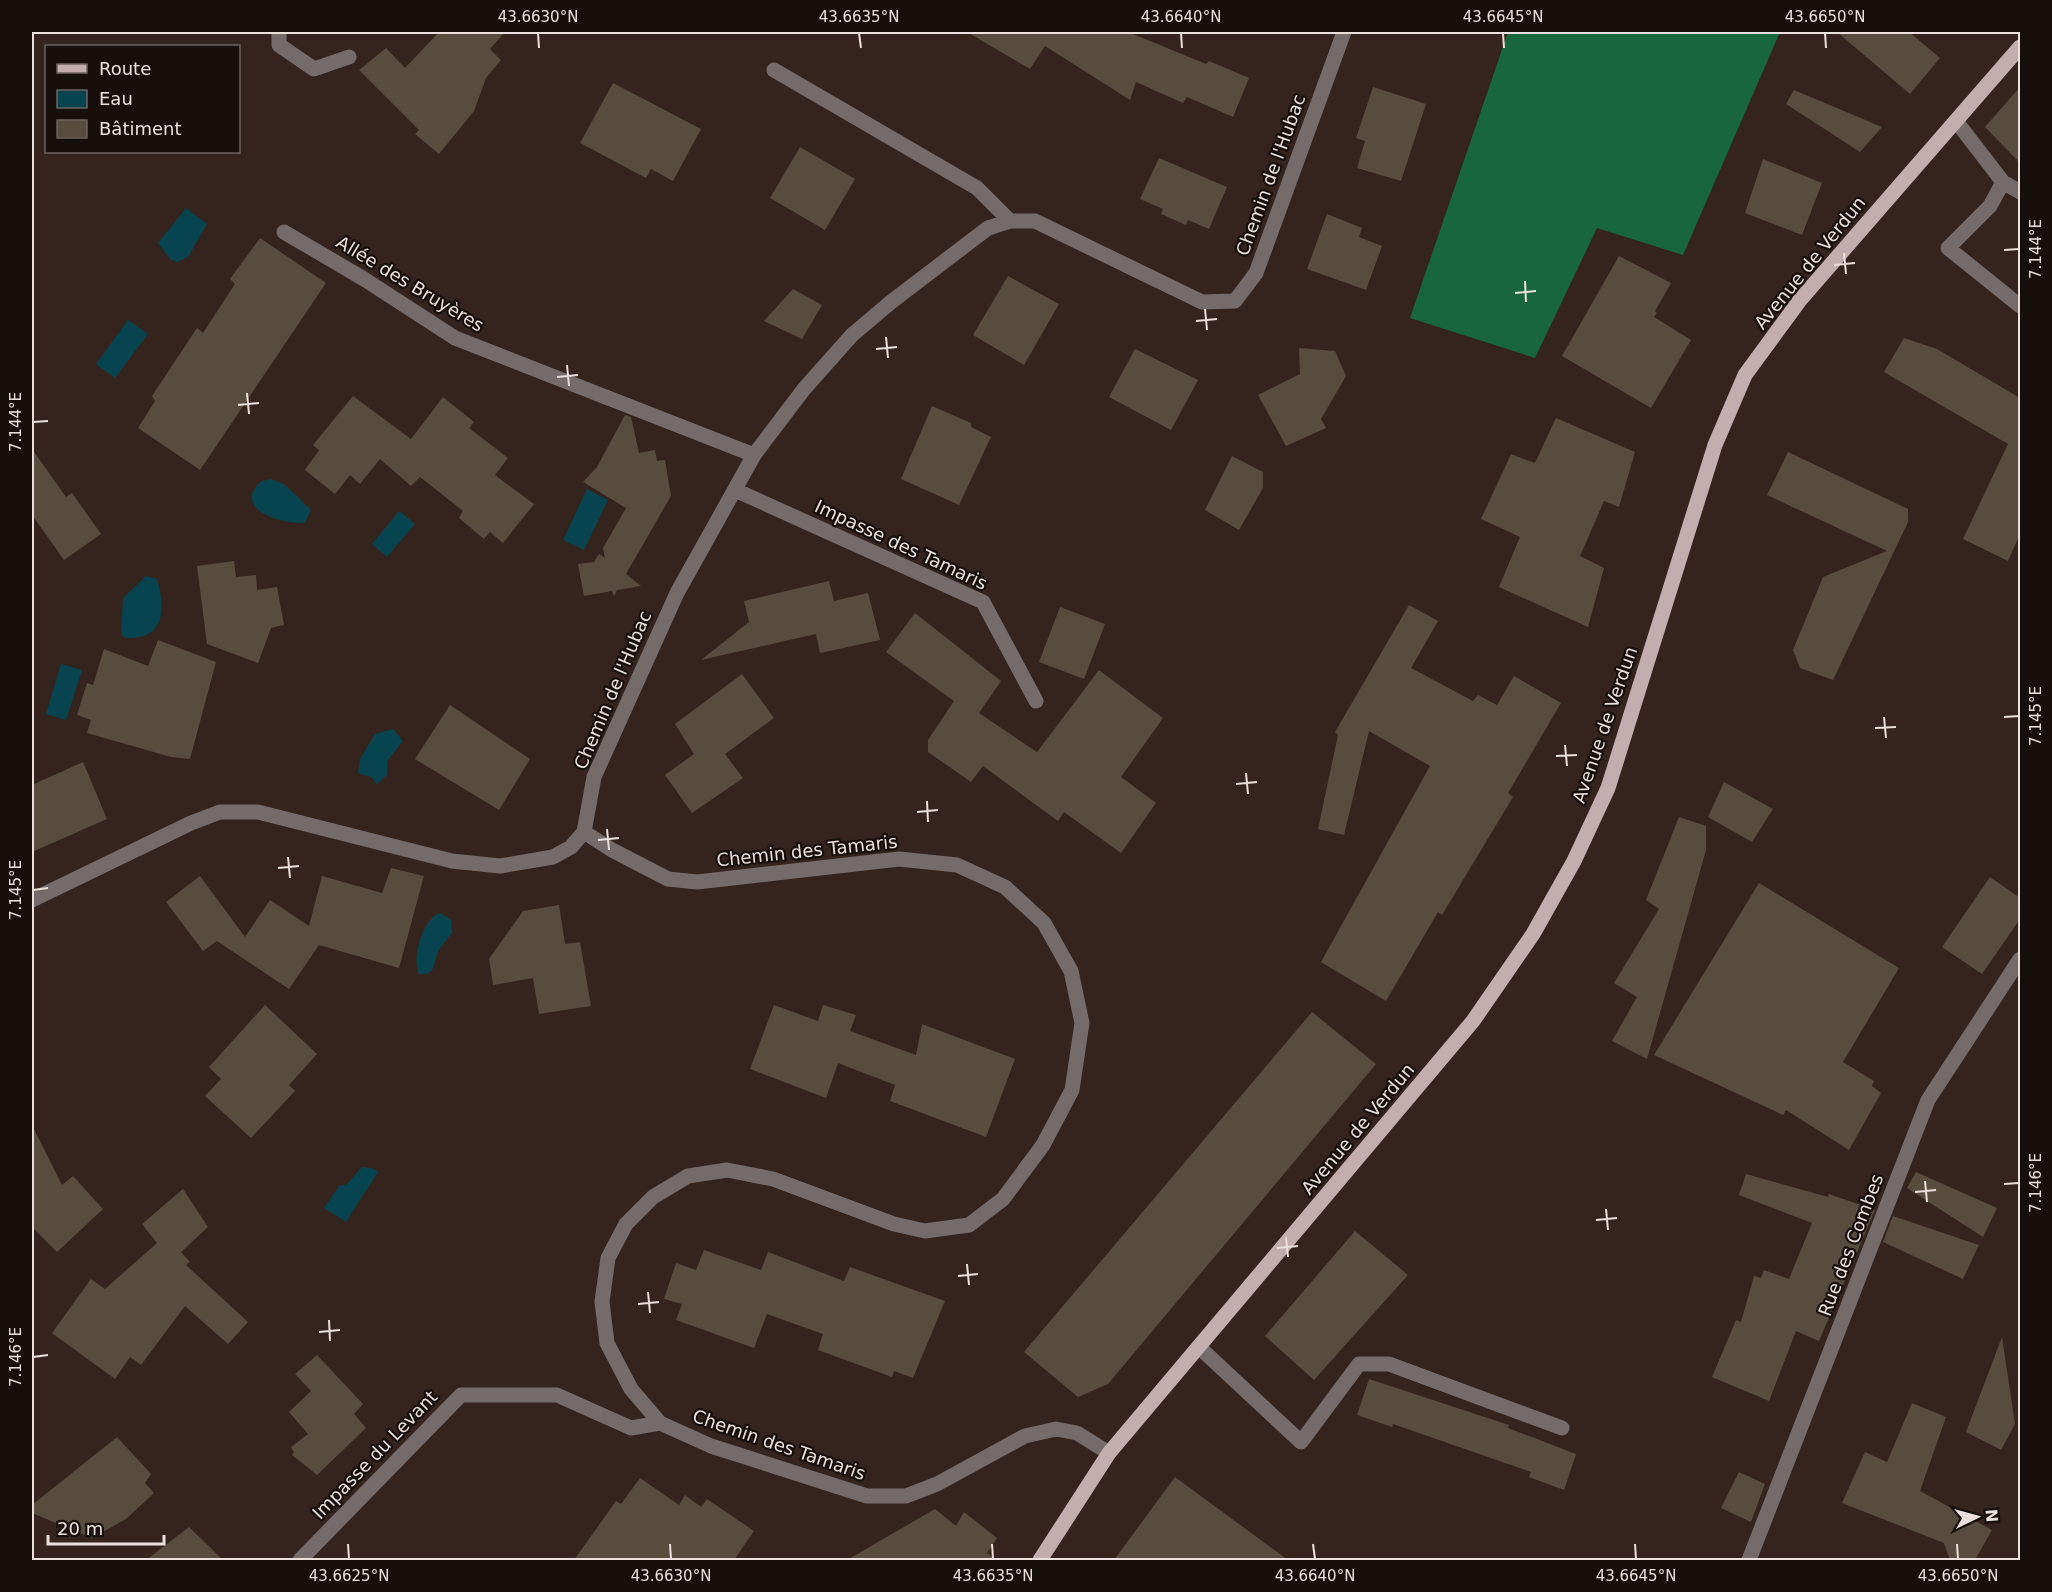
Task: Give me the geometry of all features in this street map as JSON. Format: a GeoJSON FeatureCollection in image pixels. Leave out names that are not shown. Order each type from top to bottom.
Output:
{"type":"FeatureCollection","features":[{"type":"Feature","properties":{"kind":"main road","name":"Avenue de Verdun"},"geometry":{"type":"LineString","coordinates":[[1040,1560],[1109,1453],[1200,1348],[1473,1020],[1533,934],[1574,861],[1608,788],[1715,445],[1745,375],[1800,300],[2020,47]]}},
{"type":"Feature","properties":{"kind":"street"},"geometry":{"type":"LineString","coordinates":[[279,32],[279,45],[314,69],[349,57]]}},
{"type":"Feature","properties":{"kind":"street","name":"Chemin de l'Hubac"},"geometry":{"type":"LineString","coordinates":[[584,832],[594,777],[677,593],[754,455],[804,389],[852,335],[891,302],[988,228],[1010,221],[1035,221],[1202,302],[1235,301],[1256,273],[1344,32]]}},
{"type":"Feature","properties":{"kind":"street"},"geometry":{"type":"LineString","coordinates":[[774,70],[976,188],[1010,221]]}},
{"type":"Feature","properties":{"kind":"street"},"geometry":{"type":"LineString","coordinates":[[1956,121],[2003,182],[2020,192]]}},
{"type":"Feature","properties":{"kind":"street"},"geometry":{"type":"LineString","coordinates":[[2003,182],[1990,206],[1948,248],[2020,306]]}},
{"type":"Feature","properties":{"kind":"street","name":"Allée des Bruyères"},"geometry":{"type":"LineString","coordinates":[[284,232],[455,338],[754,455]]}},
{"type":"Feature","properties":{"kind":"street","name":"Impasse des Tamaris"},"geometry":{"type":"LineString","coordinates":[[735,490],[982,602],[1036,701]]}},
{"type":"Feature","properties":{"kind":"street"},"geometry":{"type":"LineString","coordinates":[[32,900],[191,822],[220,812],[258,812],[452,861],[500,866],[553,857],[572,847],[584,832]]}},
{"type":"Feature","properties":{"kind":"street","name":"Chemin des Tamaris"},"geometry":{"type":"LineString","coordinates":[[584,832],[612,850],[668,879],[697,882],[899,859],[957,865],[1005,887],[1044,923],[1071,971],[1082,1023],[1072,1090],[1043,1145],[1003,1200],[969,1225],[925,1231],[894,1224],[773,1179],[727,1170],[688,1176],[653,1197],[626,1224],[608,1258],[602,1302],[607,1343],[631,1389],[660,1423],[711,1446],[867,1496],[906,1496],[937,1484],[1025,1436],[1056,1429],[1077,1433],[1109,1453]]}},
{"type":"Feature","properties":{"kind":"street","name":"Rue des Combes"},"geometry":{"type":"LineString","coordinates":[[1749,1560],[1928,1100],[2020,959]]}},
{"type":"Feature","properties":{"kind":"street"},"geometry":{"type":"LineString","coordinates":[[1200,1348],[1300,1443],[1359,1364],[1389,1364],[1562,1428]]}},
{"type":"Feature","properties":{"kind":"street","name":"Impasse du Levant"},"geometry":{"type":"LineString","coordinates":[[300,1560],[460,1395],[557,1395],[631,1428],[660,1423]]}},
{"type":"Feature","properties":{"kind":"green space"},"geometry":{"type":"Polygon","coordinates":[[[1508,32],[1780,32],[1683,255],[1597,228],[1535,358],[1410,318],[1508,32]]]}},
{"type":"Feature","properties":{"kind":"water"},"geometry":{"type":"Polygon","coordinates":[[[186,208],[207,224],[188,257],[177,262],[170,259],[158,243],[186,208]]]}},
{"type":"Feature","properties":{"kind":"water"},"geometry":{"type":"Polygon","coordinates":[[[128,320],[148,334],[115,378],[96,364],[128,320]]]}},
{"type":"Feature","properties":{"kind":"water"},"geometry":{"type":"Polygon","coordinates":[[[270,479],[284,484],[311,510],[305,523],[271,517],[256,508],[252,494],[260,482],[270,479]]]}},
{"type":"Feature","properties":{"kind":"water"},"geometry":{"type":"Polygon","coordinates":[[[587,489],[608,500],[584,550],[563,540],[587,489]]]}},
{"type":"Feature","properties":{"kind":"water"},"geometry":{"type":"Polygon","coordinates":[[[399,511],[415,524],[387,557],[372,544],[399,511]]]}},
{"type":"Feature","properties":{"kind":"water"},"geometry":{"type":"Polygon","coordinates":[[[146,576],[157,579],[161,602],[159,621],[148,634],[125,638],[121,634],[123,598],[146,576]]]}},
{"type":"Feature","properties":{"kind":"water"},"geometry":{"type":"Polygon","coordinates":[[[61,664],[82,670],[66,720],[46,714],[61,664]]]}},
{"type":"Feature","properties":{"kind":"water"},"geometry":{"type":"Polygon","coordinates":[[[393,729],[403,741],[387,761],[387,775],[377,784],[371,777],[358,773],[360,759],[375,734],[393,729]]]}},
{"type":"Feature","properties":{"kind":"water"},"geometry":{"type":"Polygon","coordinates":[[[440,913],[451,920],[452,933],[439,950],[432,970],[419,974],[417,959],[420,940],[428,923],[440,913]]]}},
{"type":"Feature","properties":{"kind":"water"},"geometry":{"type":"Polygon","coordinates":[[[362,1167],[372,1168],[378,1172],[346,1222],[324,1208],[339,1186],[347,1184],[362,1167]]]}},
{"type":"Feature","properties":{"kind":"building"},"geometry":{"type":"Polygon","coordinates":[[[439,32],[505,32],[490,49],[501,60],[486,78],[474,111],[439,154],[415,134],[419,130],[359,70],[386,48],[405,68],[439,32]]]}},
{"type":"Feature","properties":{"kind":"building"},"geometry":{"type":"Polygon","coordinates":[[[967,32],[1128,32],[1206,64],[1209,61],[1249,78],[1233,117],[1187,97],[1183,103],[1136,82],[1130,100],[1045,46],[1030,69],[967,32]]]}},
{"type":"Feature","properties":{"kind":"building"},"geometry":{"type":"Polygon","coordinates":[[[1837,32],[1909,32],[1940,58],[1910,94],[1837,32]]]}},
{"type":"Feature","properties":{"kind":"building"},"geometry":{"type":"Polygon","coordinates":[[[613,83],[701,129],[673,181],[651,169],[646,178],[580,143],[613,83]]]}},
{"type":"Feature","properties":{"kind":"building"},"geometry":{"type":"Polygon","coordinates":[[[1373,87],[1426,104],[1401,181],[1357,168],[1365,141],[1356,138],[1373,87]]]}},
{"type":"Feature","properties":{"kind":"building"},"geometry":{"type":"Polygon","coordinates":[[[2020,87],[2020,163],[1985,127],[2020,87]]]}},
{"type":"Feature","properties":{"kind":"building"},"geometry":{"type":"Polygon","coordinates":[[[1794,90],[1882,127],[1860,152],[1786,104],[1794,90]]]}},
{"type":"Feature","properties":{"kind":"building"},"geometry":{"type":"Polygon","coordinates":[[[800,147],[855,179],[825,230],[770,198],[800,147]]]}},
{"type":"Feature","properties":{"kind":"building"},"geometry":{"type":"Polygon","coordinates":[[[1159,158],[1227,187],[1209,229],[1188,220],[1186,225],[1161,214],[1163,209],[1140,199],[1159,158]]]}},
{"type":"Feature","properties":{"kind":"building"},"geometry":{"type":"Polygon","coordinates":[[[1763,159],[1822,183],[1802,235],[1745,213],[1763,159]]]}},
{"type":"Feature","properties":{"kind":"building"},"geometry":{"type":"Polygon","coordinates":[[[1327,214],[1362,228],[1359,237],[1382,246],[1366,290],[1307,269],[1327,214]]]}},
{"type":"Feature","properties":{"kind":"building"},"geometry":{"type":"Polygon","coordinates":[[[260,238],[326,283],[200,470],[138,428],[155,401],[152,396],[197,328],[203,333],[235,284],[230,279],[260,238]]]}},
{"type":"Feature","properties":{"kind":"building"},"geometry":{"type":"Polygon","coordinates":[[[1619,256],[1671,283],[1654,317],[1691,340],[1651,408],[1562,356],[1619,256]]]}},
{"type":"Feature","properties":{"kind":"building"},"geometry":{"type":"Polygon","coordinates":[[[1008,276],[1059,304],[1024,365],[973,335],[1008,276]]]}},
{"type":"Feature","properties":{"kind":"building"},"geometry":{"type":"Polygon","coordinates":[[[793,289],[822,305],[802,339],[764,321],[793,289]]]}},
{"type":"Feature","properties":{"kind":"building"},"geometry":{"type":"Polygon","coordinates":[[[1904,338],[1937,349],[2020,398],[2020,534],[2008,561],[1963,539],[2008,444],[1884,372],[1904,338]]]}},
{"type":"Feature","properties":{"kind":"building"},"geometry":{"type":"Polygon","coordinates":[[[1299,348],[1335,351],[1346,376],[1321,419],[1326,428],[1286,446],[1258,395],[1300,374],[1299,348]]]}},
{"type":"Feature","properties":{"kind":"building"},"geometry":{"type":"Polygon","coordinates":[[[1135,349],[1198,380],[1171,430],[1109,397],[1135,349]]]}},
{"type":"Feature","properties":{"kind":"building"},"geometry":{"type":"Polygon","coordinates":[[[353,396],[411,439],[443,397],[474,422],[469,428],[508,458],[495,475],[534,504],[503,543],[490,532],[484,539],[459,518],[463,511],[420,477],[411,486],[380,459],[360,484],[350,475],[335,494],[305,470],[319,450],[313,445],[353,396]]]}},
{"type":"Feature","properties":{"kind":"building"},"geometry":{"type":"Polygon","coordinates":[[[932,406],[971,423],[971,427],[991,437],[959,505],[901,479],[932,406]]]}},
{"type":"Feature","properties":{"kind":"building"},"geometry":{"type":"Polygon","coordinates":[[[625,415],[631,417],[639,453],[655,450],[657,461],[665,460],[671,496],[626,574],[641,586],[617,590],[614,596],[612,591],[584,596],[578,564],[594,562],[599,554],[605,558],[603,548],[626,508],[583,482],[597,467],[625,415]]]}},
{"type":"Feature","properties":{"kind":"building"},"geometry":{"type":"Polygon","coordinates":[[[1556,418],[1635,452],[1619,507],[1604,501],[1580,556],[1604,568],[1588,627],[1499,587],[1520,537],[1481,519],[1511,454],[1535,463],[1556,418]]]}},
{"type":"Feature","properties":{"kind":"building"},"geometry":{"type":"Polygon","coordinates":[[[32,449],[66,497],[72,493],[101,534],[64,560],[32,515],[32,449]]]}},
{"type":"Feature","properties":{"kind":"building"},"geometry":{"type":"Polygon","coordinates":[[[1788,452],[1908,509],[1908,522],[1833,680],[1800,668],[1793,650],[1823,577],[1887,551],[1767,495],[1788,452]]]}},
{"type":"Feature","properties":{"kind":"building"},"geometry":{"type":"Polygon","coordinates":[[[1232,456],[1263,472],[1263,488],[1239,530],[1205,510],[1232,456]]]}},
{"type":"Feature","properties":{"kind":"building"},"geometry":{"type":"Polygon","coordinates":[[[234,561],[236,577],[256,575],[257,590],[277,587],[284,625],[271,628],[258,663],[207,644],[197,566],[234,561]]]}},
{"type":"Feature","properties":{"kind":"building"},"geometry":{"type":"Polygon","coordinates":[[[829,581],[834,601],[868,593],[880,640],[820,653],[816,634],[701,660],[749,622],[744,601],[829,581]]]}},
{"type":"Feature","properties":{"kind":"building"},"geometry":{"type":"Polygon","coordinates":[[[1409,605],[1438,621],[1411,668],[1473,701],[1478,695],[1497,705],[1514,676],[1561,703],[1508,793],[1513,797],[1442,915],[1438,912],[1386,1001],[1321,962],[1430,766],[1369,731],[1344,835],[1318,829],[1338,735],[1335,732],[1409,605]]]}},
{"type":"Feature","properties":{"kind":"building"},"geometry":{"type":"Polygon","coordinates":[[[1060,607],[1105,624],[1084,679],[1039,662],[1060,607]]]}},
{"type":"Feature","properties":{"kind":"building"},"geometry":{"type":"Polygon","coordinates":[[[915,613],[1001,681],[979,713],[1037,752],[1099,670],[1163,718],[1121,777],[1156,803],[1121,853],[1064,812],[1058,821],[983,766],[971,782],[928,752],[928,740],[954,701],[886,652],[915,613]]]}},
{"type":"Feature","properties":{"kind":"building"},"geometry":{"type":"Polygon","coordinates":[[[158,640],[216,662],[190,759],[171,757],[87,733],[91,720],[77,715],[87,683],[93,685],[104,649],[148,666],[158,640]]]}},
{"type":"Feature","properties":{"kind":"building"},"geometry":{"type":"Polygon","coordinates":[[[742,674],[774,718],[725,754],[743,778],[692,813],[665,775],[694,754],[675,724],[742,674]]]}},
{"type":"Feature","properties":{"kind":"building"},"geometry":{"type":"Polygon","coordinates":[[[450,705],[530,759],[499,810],[415,759],[450,705]]]}},
{"type":"Feature","properties":{"kind":"building"},"geometry":{"type":"Polygon","coordinates":[[[83,762],[107,819],[32,852],[32,785],[83,762]]]}},
{"type":"Feature","properties":{"kind":"building"},"geometry":{"type":"Polygon","coordinates":[[[1724,782],[1773,809],[1752,842],[1708,817],[1724,782]]]}},
{"type":"Feature","properties":{"kind":"building"},"geometry":{"type":"Polygon","coordinates":[[[1679,817],[1706,826],[1706,850],[1647,1059],[1612,1041],[1637,997],[1614,983],[1659,909],[1646,900],[1679,817]]]}},
{"type":"Feature","properties":{"kind":"building"},"geometry":{"type":"Polygon","coordinates":[[[391,868],[424,876],[399,968],[319,945],[289,989],[217,941],[203,951],[166,902],[200,876],[245,937],[270,900],[309,926],[322,876],[382,893],[391,868]]]}},
{"type":"Feature","properties":{"kind":"building"},"geometry":{"type":"Polygon","coordinates":[[[1990,877],[2020,898],[2020,919],[1982,974],[1942,947],[1990,877]]]}},
{"type":"Feature","properties":{"kind":"building"},"geometry":{"type":"Polygon","coordinates":[[[1759,883],[1899,968],[1843,1062],[1874,1081],[1872,1086],[1881,1093],[1849,1150],[1786,1110],[1783,1115],[1654,1055],[1759,883]]]}},
{"type":"Feature","properties":{"kind":"building"},"geometry":{"type":"Polygon","coordinates":[[[559,905],[565,944],[580,942],[591,1006],[539,1014],[533,978],[493,985],[489,959],[523,911],[559,905]]]}},
{"type":"Feature","properties":{"kind":"building"},"geometry":{"type":"Polygon","coordinates":[[[265,1005],[317,1054],[289,1085],[295,1091],[251,1138],[205,1096],[221,1079],[209,1067],[265,1005]]]}},
{"type":"Feature","properties":{"kind":"building"},"geometry":{"type":"Polygon","coordinates":[[[774,1005],[818,1021],[823,1005],[856,1015],[850,1031],[916,1055],[922,1024],[1015,1059],[986,1137],[890,1101],[895,1085],[838,1063],[826,1098],[750,1069],[774,1005]]]}},
{"type":"Feature","properties":{"kind":"building"},"geometry":{"type":"Polygon","coordinates":[[[1312,1012],[1376,1064],[1108,1384],[1078,1397],[1024,1352],[1312,1012]]]}},
{"type":"Feature","properties":{"kind":"building"},"geometry":{"type":"Polygon","coordinates":[[[32,1125],[62,1185],[73,1176],[103,1209],[57,1252],[32,1227],[32,1125]]]}},
{"type":"Feature","properties":{"kind":"building"},"geometry":{"type":"Polygon","coordinates":[[[1916,1172],[1997,1208],[1983,1237],[1907,1188],[1916,1172]]]}},
{"type":"Feature","properties":{"kind":"building"},"geometry":{"type":"Polygon","coordinates":[[[1746,1174],[1828,1197],[1829,1194],[1875,1210],[1819,1341],[1796,1331],[1769,1401],[1712,1377],[1736,1320],[1741,1322],[1754,1276],[1761,1278],[1764,1270],[1789,1279],[1812,1223],[1739,1195],[1746,1174]]]}},
{"type":"Feature","properties":{"kind":"building"},"geometry":{"type":"Polygon","coordinates":[[[183,1189],[208,1227],[181,1252],[190,1262],[186,1265],[248,1322],[228,1344],[185,1306],[141,1365],[130,1357],[115,1379],[52,1333],[91,1279],[105,1289],[157,1243],[142,1224],[183,1189]]]}},
{"type":"Feature","properties":{"kind":"building"},"geometry":{"type":"Polygon","coordinates":[[[1893,1216],[1979,1245],[1963,1279],[1883,1242],[1893,1216]]]}},
{"type":"Feature","properties":{"kind":"building"},"geometry":{"type":"Polygon","coordinates":[[[1355,1231],[1408,1275],[1314,1380],[1265,1336],[1355,1231]]]}},
{"type":"Feature","properties":{"kind":"building"},"geometry":{"type":"Polygon","coordinates":[[[704,1250],[761,1270],[768,1252],[844,1281],[850,1267],[945,1301],[913,1378],[894,1371],[892,1377],[818,1350],[823,1334],[767,1314],[754,1348],[676,1320],[682,1304],[664,1299],[676,1263],[696,1270],[704,1250]]]}},
{"type":"Feature","properties":{"kind":"building"},"geometry":{"type":"Polygon","coordinates":[[[2002,1337],[2015,1424],[2001,1450],[1966,1432],[2002,1337]]]}},
{"type":"Feature","properties":{"kind":"building"},"geometry":{"type":"Polygon","coordinates":[[[317,1355],[363,1404],[354,1414],[366,1428],[317,1475],[292,1455],[294,1452],[291,1447],[308,1434],[289,1412],[311,1391],[295,1374],[317,1355]]]}},
{"type":"Feature","properties":{"kind":"building"},"geometry":{"type":"Polygon","coordinates":[[[1369,1379],[1509,1425],[1508,1428],[1576,1454],[1564,1490],[1529,1477],[1531,1472],[1393,1424],[1392,1427],[1357,1415],[1369,1379]]]}},
{"type":"Feature","properties":{"kind":"building"},"geometry":{"type":"Polygon","coordinates":[[[1912,1403],[1946,1417],[1920,1491],[1992,1530],[1975,1560],[1950,1560],[1944,1543],[1842,1503],[1865,1452],[1887,1462],[1912,1403]]]}},
{"type":"Feature","properties":{"kind":"building"},"geometry":{"type":"Polygon","coordinates":[[[117,1437],[151,1474],[145,1483],[154,1493],[126,1519],[92,1538],[32,1513],[32,1505],[117,1437]]]}},
{"type":"Feature","properties":{"kind":"building"},"geometry":{"type":"Polygon","coordinates":[[[1739,1472],[1765,1484],[1751,1522],[1721,1508],[1739,1472]]]}},
{"type":"Feature","properties":{"kind":"building"},"geometry":{"type":"Polygon","coordinates":[[[1175,1477],[1288,1560],[1114,1560],[1175,1477]]]}},
{"type":"Feature","properties":{"kind":"building"},"geometry":{"type":"Polygon","coordinates":[[[640,1478],[679,1505],[685,1495],[701,1507],[707,1499],[754,1531],[734,1560],[574,1560],[616,1501],[621,1504],[640,1478]]]}},
{"type":"Feature","properties":{"kind":"building"},"geometry":{"type":"Polygon","coordinates":[[[935,1509],[956,1526],[964,1512],[997,1538],[987,1553],[996,1560],[847,1560],[935,1509]]]}},
{"type":"Feature","properties":{"kind":"building"},"geometry":{"type":"Polygon","coordinates":[[[189,1527],[223,1560],[146,1560],[189,1527]]]}}]}
